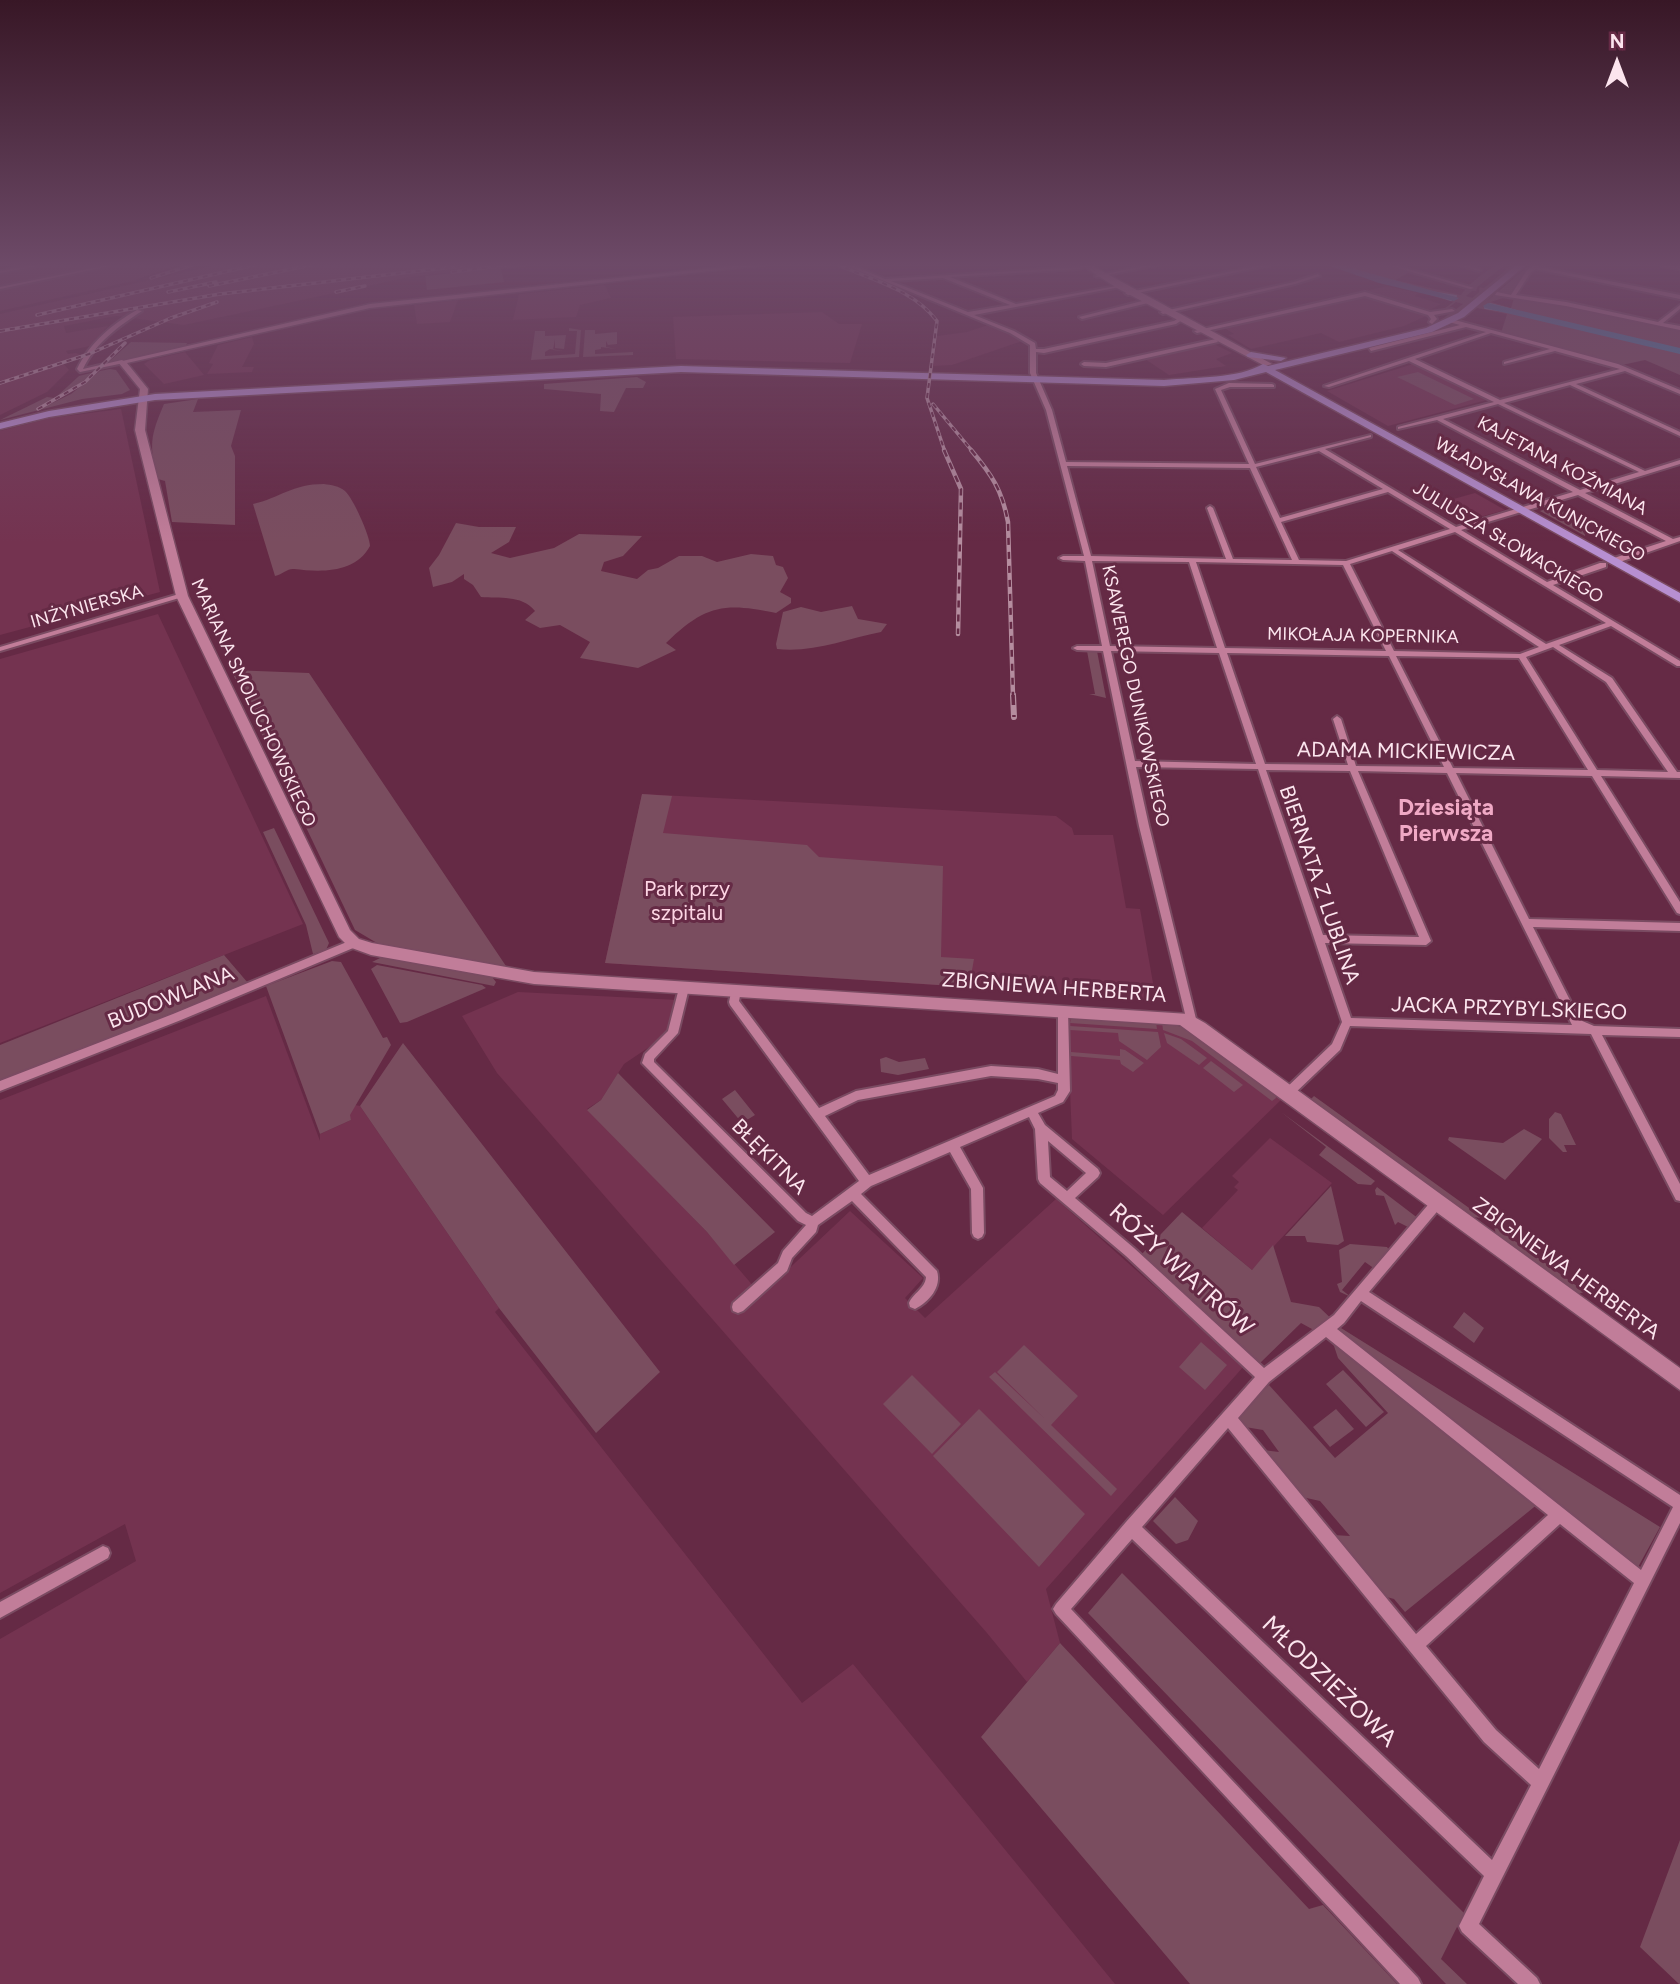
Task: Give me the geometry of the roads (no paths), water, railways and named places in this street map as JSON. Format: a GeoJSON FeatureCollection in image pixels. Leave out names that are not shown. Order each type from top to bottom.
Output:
{"type":"FeatureCollection","features":[{"type":"Feature","properties":{"kind":"main road"},"geometry":{"type":"LineString","coordinates":[[1244,369],[1250,365],[1251,357],[1290,357]]}},
{"type":"Feature","properties":{"kind":"main road"},"geometry":{"type":"LineString","coordinates":[[1234,377],[1263,376],[1303,357]]}},
{"type":"Feature","properties":{"kind":"main road"},"geometry":{"type":"LineString","coordinates":[[1034,375],[1176,383],[1276,370],[1329,357]]}},
{"type":"Feature","properties":{"kind":"main road"},"geometry":{"type":"LineString","coordinates":[[0,424],[150,396],[680,369],[1164,378],[1213,375],[1244,369],[1276,370]]}},
{"type":"Feature","properties":{"kind":"main road","name":"WŁADYSŁAWA KUNICKIEGO"},"geometry":{"type":"LineString","coordinates":[[1276,370],[1342,404],[1384,432],[1609,563],[1680,598]]}},
{"type":"Feature","properties":{"kind":"street"},"geometry":{"type":"LineString","coordinates":[[87,357],[80,367],[82,371],[150,357]]}},
{"type":"Feature","properties":{"kind":"street"},"geometry":{"type":"LineString","coordinates":[[1032,357],[1034,375]]}},
{"type":"Feature","properties":{"kind":"street"},"geometry":{"type":"LineString","coordinates":[[1084,364],[1107,365],[1145,357]]}},
{"type":"Feature","properties":{"kind":"street","name":"WŁADYSŁAWA KUNICKIEGO"},"geometry":{"type":"LineString","coordinates":[[1251,357],[1276,370]]}},
{"type":"Feature","properties":{"kind":"street"},"geometry":{"type":"LineString","coordinates":[[1327,386],[1417,357]]}},
{"type":"Feature","properties":{"kind":"street"},"geometry":{"type":"LineString","coordinates":[[1506,363],[1528,357]]}},
{"type":"Feature","properties":{"kind":"street"},"geometry":{"type":"LineString","coordinates":[[1582,357],[1626,369],[1680,392]]}},
{"type":"Feature","properties":{"kind":"street"},"geometry":{"type":"LineString","coordinates":[[1410,359],[1645,473]]}},
{"type":"Feature","properties":{"kind":"street"},"geometry":{"type":"LineString","coordinates":[[126,362],[150,396]]}},
{"type":"Feature","properties":{"kind":"street"},"geometry":{"type":"LineString","coordinates":[[1400,428],[1626,369]]}},
{"type":"Feature","properties":{"kind":"street","name":"KSAWEREGO DUNIKOWSKIEGO"},"geometry":{"type":"LineString","coordinates":[[1034,375],[1049,410],[1088,559],[1165,918],[1192,1023]]}},
{"type":"Feature","properties":{"kind":"street"},"geometry":{"type":"LineString","coordinates":[[1571,384],[1680,434]]}},
{"type":"Feature","properties":{"kind":"street"},"geometry":{"type":"LineString","coordinates":[[1272,386],[1218,388],[1296,562]]}},
{"type":"Feature","properties":{"kind":"street","name":"MARIANA SMOLUCHOWSKIEGO"},"geometry":{"type":"LineString","coordinates":[[150,396],[152,408],[139,426],[182,596],[344,933],[354,943]]}},
{"type":"Feature","properties":{"kind":"street","name":"KAJETANA KOŹMIANA"},"geometry":{"type":"LineString","coordinates":[[1437,418],[1674,541],[1680,548]]}},
{"type":"Feature","properties":{"kind":"street"},"geometry":{"type":"LineString","coordinates":[[1063,464],[1253,466],[1369,436]]}},
{"type":"Feature","properties":{"kind":"street","name":"JULIUSZA SŁOWACKIEGO"},"geometry":{"type":"LineString","coordinates":[[1320,449],[1680,664]]}},
{"type":"Feature","properties":{"kind":"street"},"geometry":{"type":"LineString","coordinates":[[1063,558],[1346,563],[1680,462]]}},
{"type":"Feature","properties":{"kind":"street"},"geometry":{"type":"LineString","coordinates":[[1278,521],[1388,490]]}},
{"type":"Feature","properties":{"kind":"street"},"geometry":{"type":"LineString","coordinates":[[1210,508],[1231,562]]}},
{"type":"Feature","properties":{"kind":"street"},"geometry":{"type":"LineString","coordinates":[[1548,584],[1674,541]]}},
{"type":"Feature","properties":{"kind":"street"},"geometry":{"type":"LineString","coordinates":[[1394,550],[1609,680],[1678,775]]}},
{"type":"Feature","properties":{"kind":"street","name":"BIERNATA Z LUBLINA"},"geometry":{"type":"LineString","coordinates":[[1192,561],[1347,1022]]}},
{"type":"Feature","properties":{"kind":"street"},"geometry":{"type":"LineString","coordinates":[[1346,563],[1576,1023],[1595,1031],[1680,1196]]}},
{"type":"Feature","properties":{"kind":"street","name":"INŻYNIERSKA"},"geometry":{"type":"LineString","coordinates":[[0,649],[182,596]]}},
{"type":"Feature","properties":{"kind":"street","name":"MIKOŁAJA KOPERNIKA"},"geometry":{"type":"LineString","coordinates":[[1077,648],[1521,656],[1612,623]]}},
{"type":"Feature","properties":{"kind":"street"},"geometry":{"type":"LineString","coordinates":[[1521,656],[1680,910]]}},
{"type":"Feature","properties":{"kind":"street"},"geometry":{"type":"LineString","coordinates":[[1320,939],[1426,941],[1353,769],[1337,719]]}},
{"type":"Feature","properties":{"kind":"street","name":"ADAMA MICKIEWICZA"},"geometry":{"type":"LineString","coordinates":[[1132,764],[1678,775]]}},
{"type":"Feature","properties":{"kind":"street"},"geometry":{"type":"LineString","coordinates":[[1526,923],[1680,926]]}},
{"type":"Feature","properties":{"kind":"street","name":"ZBIGNIEWA HERBERTA"},"geometry":{"type":"LineString","coordinates":[[354,943],[385,952],[514,977],[1063,1010],[1175,1018],[1192,1023],[1680,1380]]}},
{"type":"Feature","properties":{"kind":"street","name":"BUDOWLANA"},"geometry":{"type":"LineString","coordinates":[[0,1086],[177,1017],[354,943]]}},
{"type":"Feature","properties":{"kind":"street","name":"BŁĘKITNA"},"geometry":{"type":"LineString","coordinates":[[684,988],[673,1033],[649,1057],[648,1063],[802,1217],[812,1222],[820,1219],[867,1182],[1031,1111]]}},
{"type":"Feature","properties":{"kind":"street"},"geometry":{"type":"LineString","coordinates":[[736,991],[734,1002],[867,1182]]}},
{"type":"Feature","properties":{"kind":"street"},"geometry":{"type":"LineString","coordinates":[[1031,1111],[1059,1099],[1064,1091],[1063,1010]]}},
{"type":"Feature","properties":{"kind":"street"},"geometry":{"type":"LineString","coordinates":[[1288,1093],[1336,1047],[1347,1022]]}},
{"type":"Feature","properties":{"kind":"street","name":"JACKA PRZYBYLSKIEGO"},"geometry":{"type":"LineString","coordinates":[[1347,1022],[1680,1033]]}},
{"type":"Feature","properties":{"kind":"street"},"geometry":{"type":"LineString","coordinates":[[817,1114],[856,1096],[991,1071],[1038,1074],[1065,1080]]}},
{"type":"Feature","properties":{"kind":"street","name":"RÓŻY WIATRÓW"},"geometry":{"type":"LineString","coordinates":[[1031,1111],[1041,1129],[1094,1173],[1067,1198]]}},
{"type":"Feature","properties":{"kind":"street","name":"RÓŻY WIATRÓW"},"geometry":{"type":"LineString","coordinates":[[1041,1129],[1044,1179],[1130,1252],[1264,1377]]}},
{"type":"Feature","properties":{"kind":"street"},"geometry":{"type":"LineString","coordinates":[[951,1145],[977,1188],[978,1233]]}},
{"type":"Feature","properties":{"kind":"street"},"geometry":{"type":"LineString","coordinates":[[852,1193],[933,1275],[932,1286],[915,1303]]}},
{"type":"Feature","properties":{"kind":"street"},"geometry":{"type":"LineString","coordinates":[[1412,1984],[1061,1609],[1264,1377],[1327,1329],[1437,1203]]}},
{"type":"Feature","properties":{"kind":"street"},"geometry":{"type":"LineString","coordinates":[[738,1307],[783,1267],[787,1255],[812,1228],[812,1222]]}},
{"type":"Feature","properties":{"kind":"street"},"geometry":{"type":"LineString","coordinates":[[1360,1293],[1680,1506],[1468,1926],[1531,1984]]}},
{"type":"Feature","properties":{"kind":"street"},"geometry":{"type":"LineString","coordinates":[[1327,1329],[1643,1581]]}},
{"type":"Feature","properties":{"kind":"street"},"geometry":{"type":"LineString","coordinates":[[1228,1417],[1490,1736],[1540,1782]]}},
{"type":"Feature","properties":{"kind":"street"},"geometry":{"type":"LineString","coordinates":[[1416,1644],[1559,1515]]}},
{"type":"Feature","properties":{"kind":"street","name":"MŁODZIEŻOWA"},"geometry":{"type":"LineString","coordinates":[[1131,1527],[1493,1872]]}},
{"type":"Feature","properties":{"kind":"street"},"geometry":{"type":"LineString","coordinates":[[0,1610],[103,1553]]}},
{"type":"Feature","properties":{"kind":"railway"},"geometry":{"type":"LineString","coordinates":[[0,383],[81,357]]}},
{"type":"Feature","properties":{"kind":"railway"},"geometry":{"type":"LineString","coordinates":[[38,409],[85,382],[111,357]]}},
{"type":"Feature","properties":{"kind":"railway"},"geometry":{"type":"LineString","coordinates":[[932,357],[927,398],[945,452]]}},
{"type":"Feature","properties":{"kind":"railway"},"geometry":{"type":"LineString","coordinates":[[933,404],[973,452]]}},
{"type":"Feature","properties":{"kind":"railway"},"geometry":{"type":"LineString","coordinates":[[944,450],[961,489],[958,634]]}},
{"type":"Feature","properties":{"kind":"railway"},"geometry":{"type":"LineString","coordinates":[[971,450],[995,483],[1008,522],[1013,697]]}},
{"type":"Feature","properties":{"kind":"railway"},"geometry":{"type":"LineString","coordinates":[[1013,695],[1014,717]]}},
{"type":"Feature","properties":{"kind":"district","name":"Dziesiąta Pierwsza"},"geometry":{"type":"Point","coordinates":[1446,821]}},
{"type":"Feature","properties":{"kind":"park label","name":"Park przy szpitalu"},"geometry":{"type":"Point","coordinates":[687,902]}}]}
